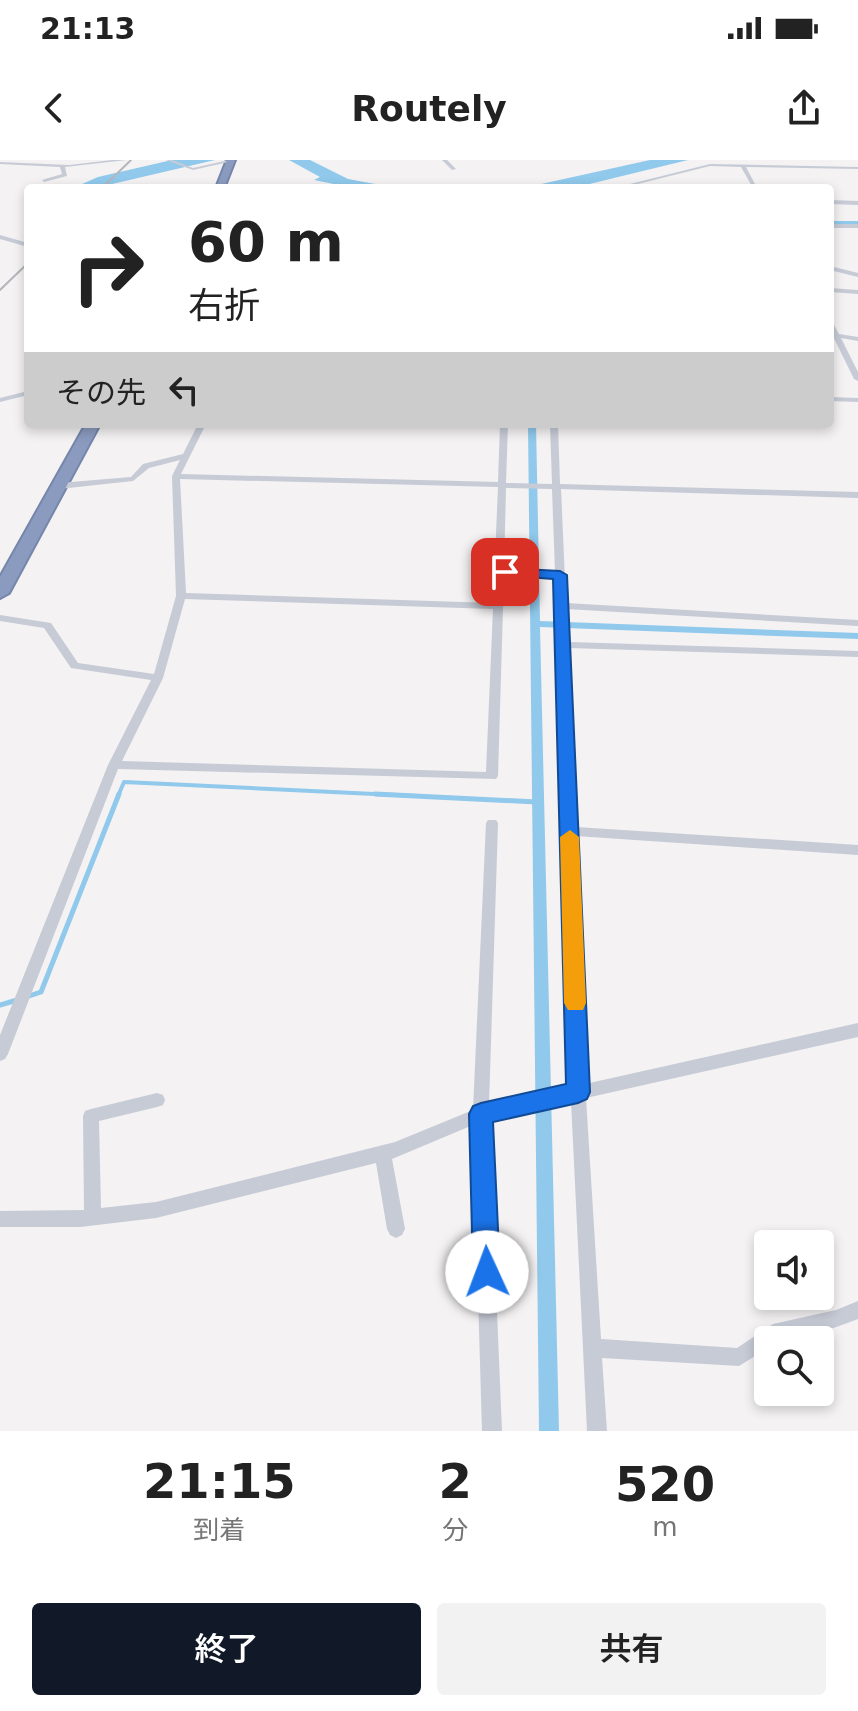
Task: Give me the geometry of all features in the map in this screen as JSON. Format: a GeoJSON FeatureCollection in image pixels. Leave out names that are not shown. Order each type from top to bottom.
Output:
{"type":"FeatureCollection","features":[{"type":"Feature","properties":{"kind":"highway"},"geometry":{"type":"LineString","coordinates":[[222,184],[231,160]]}},
{"type":"Feature","properties":{"kind":"highway"},"geometry":{"type":"LineString","coordinates":[[0,593],[91,428]]}},
{"type":"Feature","properties":{"kind":"street"},"geometry":{"type":"LineString","coordinates":[[0,163],[62,166],[125,160]]}},
{"type":"Feature","properties":{"kind":"street"},"geometry":{"type":"LineString","coordinates":[[168,160],[193,169],[231,160]]}},
{"type":"Feature","properties":{"kind":"street"},"geometry":{"type":"LineString","coordinates":[[444,160],[454,169]]}},
{"type":"Feature","properties":{"kind":"street"},"geometry":{"type":"LineString","coordinates":[[27,173],[28,167],[41,165]]}},
{"type":"Feature","properties":{"kind":"street"},"geometry":{"type":"LineString","coordinates":[[632,184],[710,165],[858,168]]}},
{"type":"Feature","properties":{"kind":"street"},"geometry":{"type":"LineString","coordinates":[[742,165],[753,184]]}},
{"type":"Feature","properties":{"kind":"street"},"geometry":{"type":"LineString","coordinates":[[44,181],[65,175],[62,166]]}},
{"type":"Feature","properties":{"kind":"street"},"geometry":{"type":"LineString","coordinates":[[834,202],[858,203]]}},
{"type":"Feature","properties":{"kind":"street"},"geometry":{"type":"LineString","coordinates":[[834,226],[858,226]]}},
{"type":"Feature","properties":{"kind":"street"},"geometry":{"type":"LineString","coordinates":[[0,237],[24,244]]}},
{"type":"Feature","properties":{"kind":"street"},"geometry":{"type":"LineString","coordinates":[[834,269],[858,275]]}},
{"type":"Feature","properties":{"kind":"street"},"geometry":{"type":"LineString","coordinates":[[834,290],[858,292]]}},
{"type":"Feature","properties":{"kind":"street"},"geometry":{"type":"LineString","coordinates":[[834,331],[858,379]]}},
{"type":"Feature","properties":{"kind":"street"},"geometry":{"type":"LineString","coordinates":[[838,336],[858,339]]}},
{"type":"Feature","properties":{"kind":"street"},"geometry":{"type":"LineString","coordinates":[[0,400],[24,394]]}},
{"type":"Feature","properties":{"kind":"street"},"geometry":{"type":"LineString","coordinates":[[834,399],[858,400]]}},
{"type":"Feature","properties":{"kind":"street"},"geometry":{"type":"LineString","coordinates":[[0,1054],[114,765],[158,678],[181,596],[176,476],[200,428]]}},
{"type":"Feature","properties":{"kind":"street"},"geometry":{"type":"LineString","coordinates":[[114,765],[492,776],[497,606],[502,572],[504,428]]}},
{"type":"Feature","properties":{"kind":"street"},"geometry":{"type":"LineString","coordinates":[[554,428],[557,575],[564,645],[573,1093],[595,1348],[597,1431]]}},
{"type":"Feature","properties":{"kind":"street"},"geometry":{"type":"LineString","coordinates":[[59,486],[133,479],[146,466],[186,456]]}},
{"type":"Feature","properties":{"kind":"street"},"geometry":{"type":"LineString","coordinates":[[176,476],[555,484],[858,495]]}},
{"type":"Feature","properties":{"kind":"street"},"geometry":{"type":"LineString","coordinates":[[502,572],[557,575]]}},
{"type":"Feature","properties":{"kind":"street"},"geometry":{"type":"LineString","coordinates":[[181,596],[497,606]]}},
{"type":"Feature","properties":{"kind":"street"},"geometry":{"type":"LineString","coordinates":[[561,606],[858,623]]}},
{"type":"Feature","properties":{"kind":"street"},"geometry":{"type":"LineString","coordinates":[[0,618],[47,625],[75,666],[158,678]]}},
{"type":"Feature","properties":{"kind":"street"},"geometry":{"type":"LineString","coordinates":[[564,645],[858,654]]}},
{"type":"Feature","properties":{"kind":"street"},"geometry":{"type":"LineString","coordinates":[[492,823],[488,1112],[492,1431]]}},
{"type":"Feature","properties":{"kind":"street"},"geometry":{"type":"LineString","coordinates":[[569,831],[858,850]]}},
{"type":"Feature","properties":{"kind":"street"},"geometry":{"type":"LineString","coordinates":[[0,1219],[93,1217],[171,1207],[383,1154],[488,1112],[858,1030]]}},
{"type":"Feature","properties":{"kind":"street"},"geometry":{"type":"LineString","coordinates":[[93,1217],[91,1116],[157,1100]]}},
{"type":"Feature","properties":{"kind":"street"},"geometry":{"type":"LineString","coordinates":[[383,1154],[396,1229]]}},
{"type":"Feature","properties":{"kind":"street"},"geometry":{"type":"LineString","coordinates":[[595,1348],[739,1357],[773,1333],[836,1319],[858,1310]]}},
{"type":"Feature","properties":{"kind":"water"},"geometry":{"type":"Polygon","coordinates":[[[172,160],[215,160],[112,184],[82,184],[98,177],[172,160]]]}},
{"type":"Feature","properties":{"kind":"water"},"geometry":{"type":"Polygon","coordinates":[[[289,160],[310,160],[348,179],[375,184],[334,184],[314,180],[320,177],[289,160]]]}},
{"type":"Feature","properties":{"kind":"water"},"geometry":{"type":"Polygon","coordinates":[[[650,160],[688,160],[589,184],[541,184],[650,160]]]}},
{"type":"Feature","properties":{"kind":"waterway"},"geometry":{"type":"LineString","coordinates":[[834,223],[858,223]]}},
{"type":"Feature","properties":{"kind":"waterway"},"geometry":{"type":"LineString","coordinates":[[532,428],[535,624]]}},
{"type":"Feature","properties":{"kind":"waterway"},"geometry":{"type":"LineString","coordinates":[[535,624],[858,636]]}},
{"type":"Feature","properties":{"kind":"waterway"},"geometry":{"type":"LineString","coordinates":[[535,624],[549,1431]]}},
{"type":"Feature","properties":{"kind":"waterway"},"geometry":{"type":"LineString","coordinates":[[118,796],[124,782],[399,795]]}},
{"type":"Feature","properties":{"kind":"waterway"},"geometry":{"type":"LineString","coordinates":[[29,996],[41,992],[119,794]]}},
{"type":"Feature","properties":{"kind":"waterway"},"geometry":{"type":"LineString","coordinates":[[375,794],[399,795]]}},
{"type":"Feature","properties":{"kind":"waterway"},"geometry":{"type":"LineString","coordinates":[[399,795],[416,796]]}},
{"type":"Feature","properties":{"kind":"waterway"},"geometry":{"type":"LineString","coordinates":[[399,795],[537,802]]}},
{"type":"Feature","properties":{"kind":"waterway"},"geometry":{"type":"LineString","coordinates":[[0,1005],[17,1000]]}},
{"type":"Feature","properties":{"kind":"railway"},"geometry":{"type":"LineString","coordinates":[[106,184],[131,160]]}},
{"type":"Feature","properties":{"kind":"railway"},"geometry":{"type":"LineString","coordinates":[[0,290],[24,267]]}},
{"type":"Feature","properties":{"kind":"slow traffic"},"geometry":{"type":"LineString","coordinates":[[570,837],[575,1003]]}},
{"type":"Feature","properties":{"kind":"route"},"geometry":{"type":"LineString","coordinates":[[487,1272],[481,1114],[578,1092],[560,575],[505,572]]}}]}
